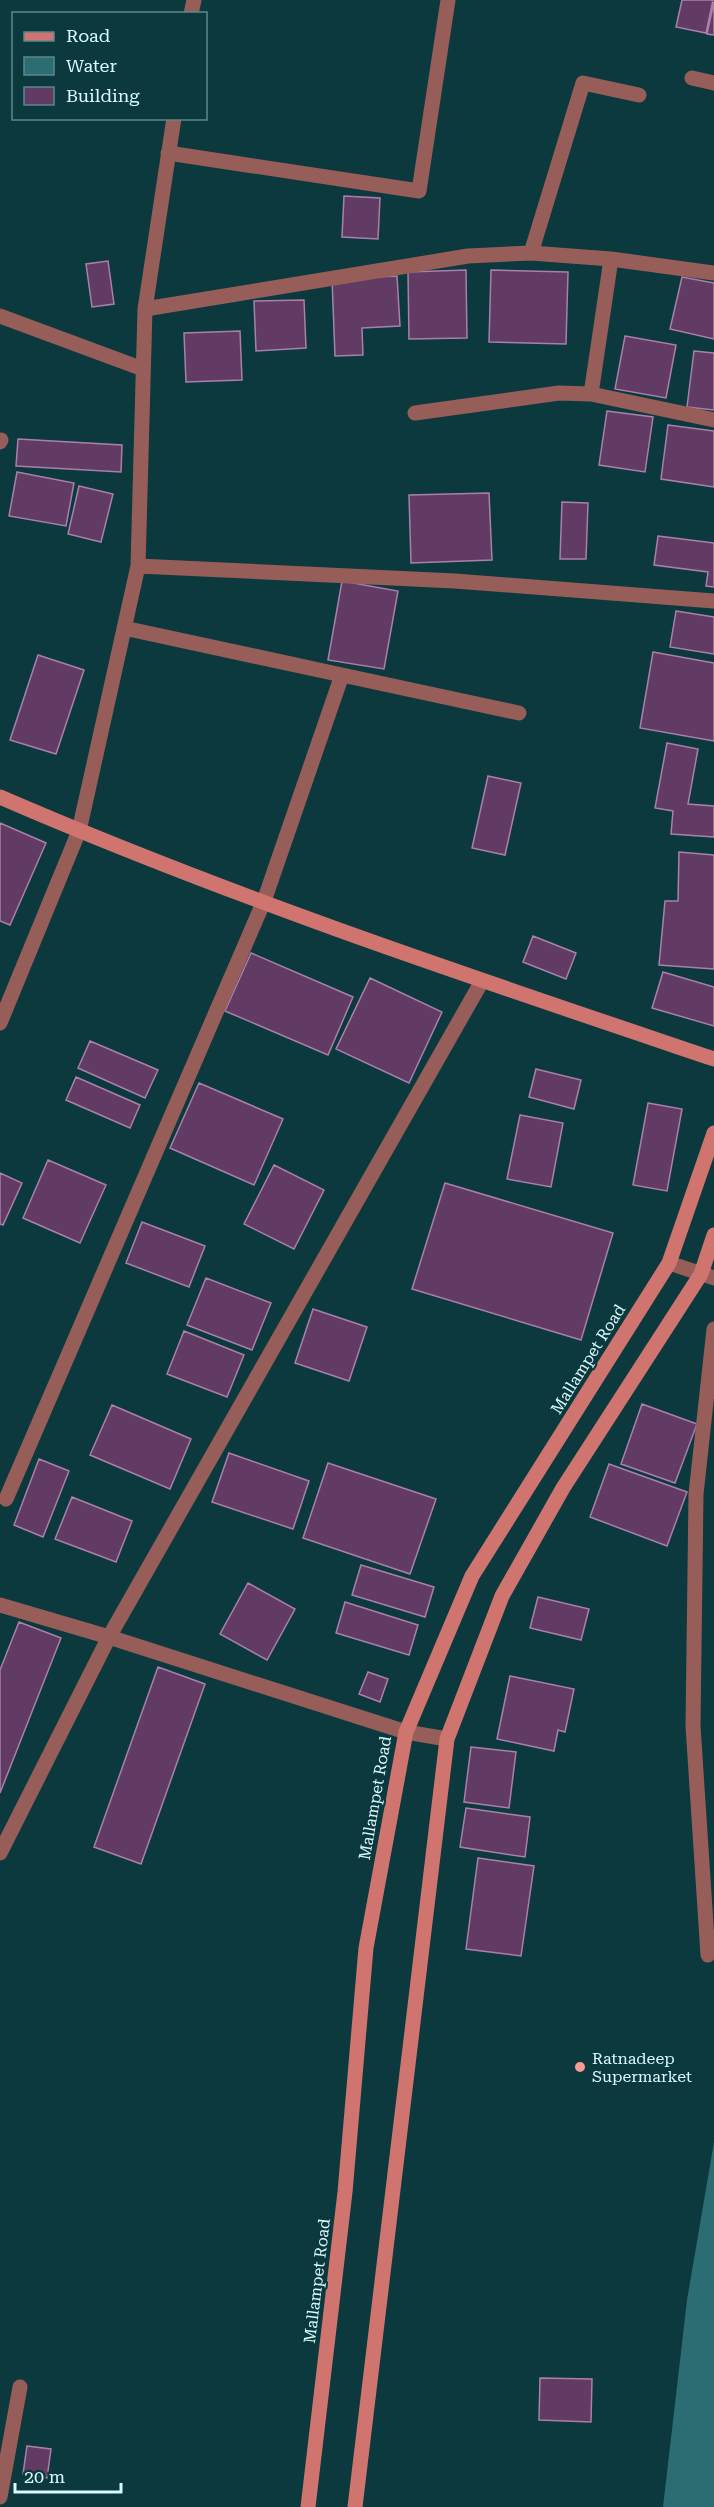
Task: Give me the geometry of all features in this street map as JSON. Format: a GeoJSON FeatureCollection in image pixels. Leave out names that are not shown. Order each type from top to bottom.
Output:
{"type":"FeatureCollection","features":[{"type":"Feature","properties":{"kind":"main road"},"geometry":{"type":"LineString","coordinates":[[0,797],[79,831],[482,981],[714,1059]]}},
{"type":"Feature","properties":{"kind":"main road","name":"Mallampet Road"},"geometry":{"type":"LineString","coordinates":[[308,2507],[345,2192],[366,1948],[405,1732],[472,1576],[669,1263],[714,1133]]}},
{"type":"Feature","properties":{"kind":"main road"},"geometry":{"type":"LineString","coordinates":[[355,2507],[447,1739],[502,1596],[563,1488],[707,1276],[714,1235]]}},
{"type":"Feature","properties":{"kind":"street"},"geometry":{"type":"LineString","coordinates":[[168,153],[419,191],[448,0]]}},
{"type":"Feature","properties":{"kind":"street"},"geometry":{"type":"LineString","coordinates":[[692,78],[714,83]]}},
{"type":"Feature","properties":{"kind":"street"},"geometry":{"type":"LineString","coordinates":[[531,253],[583,83],[639,95]]}},
{"type":"Feature","properties":{"kind":"street"},"geometry":{"type":"LineString","coordinates":[[0,1023],[79,831],[138,566],[144,309],[174,120]]}},
{"type":"Feature","properties":{"kind":"street"},"geometry":{"type":"LineString","coordinates":[[144,309],[468,256],[531,253],[611,259],[714,273]]}},
{"type":"Feature","properties":{"kind":"street"},"geometry":{"type":"LineString","coordinates":[[591,394],[611,259]]}},
{"type":"Feature","properties":{"kind":"street"},"geometry":{"type":"LineString","coordinates":[[0,316],[143,369]]}},
{"type":"Feature","properties":{"kind":"street"},"geometry":{"type":"LineString","coordinates":[[415,413],[559,393],[591,394],[714,420]]}},
{"type":"Feature","properties":{"kind":"street"},"geometry":{"type":"LineString","coordinates":[[138,566],[455,581],[714,602]]}},
{"type":"Feature","properties":{"kind":"street"},"geometry":{"type":"LineString","coordinates":[[124,628],[519,713]]}},
{"type":"Feature","properties":{"kind":"street"},"geometry":{"type":"LineString","coordinates":[[6,1499],[264,901],[342,675]]}},
{"type":"Feature","properties":{"kind":"street"},"geometry":{"type":"LineString","coordinates":[[0,1853],[109,1637],[482,981]]}},
{"type":"Feature","properties":{"kind":"street"},"geometry":{"type":"LineString","coordinates":[[669,1263],[707,1276]]}},
{"type":"Feature","properties":{"kind":"street"},"geometry":{"type":"LineString","coordinates":[[708,1955],[693,1726],[696,1494],[714,1329]]}},
{"type":"Feature","properties":{"kind":"street"},"geometry":{"type":"LineString","coordinates":[[0,1605],[109,1637],[405,1732],[447,1739]]}},
{"type":"Feature","properties":{"kind":"street"},"geometry":{"type":"LineString","coordinates":[[0,2497],[20,2387]]}},
{"type":"Feature","properties":{"kind":"water"},"geometry":{"type":"Polygon","coordinates":[[[714,2142],[714,2507],[663,2507],[687,2300],[714,2142]]]}},
{"type":"Feature","properties":{"kind":"building"},"geometry":{"type":"Polygon","coordinates":[[[682,0],[713,0],[706,33],[676,27],[682,0]]]}},
{"type":"Feature","properties":{"kind":"building"},"geometry":{"type":"Polygon","coordinates":[[[714,2],[714,35],[707,34],[714,2]]]}},
{"type":"Feature","properties":{"kind":"building"},"geometry":{"type":"Polygon","coordinates":[[[344,196],[380,198],[378,239],[342,237],[344,196]]]}},
{"type":"Feature","properties":{"kind":"building"},"geometry":{"type":"Polygon","coordinates":[[[108,261],[114,304],[92,307],[86,264],[108,261]]]}},
{"type":"Feature","properties":{"kind":"building"},"geometry":{"type":"Polygon","coordinates":[[[466,270],[467,338],[409,339],[408,272],[466,270]]]}},
{"type":"Feature","properties":{"kind":"building"},"geometry":{"type":"Polygon","coordinates":[[[491,270],[568,272],[566,344],[489,342],[491,270]]]}},
{"type":"Feature","properties":{"kind":"building"},"geometry":{"type":"Polygon","coordinates":[[[397,276],[400,326],[362,328],[363,355],[335,356],[332,279],[397,276]]]}},
{"type":"Feature","properties":{"kind":"building"},"geometry":{"type":"Polygon","coordinates":[[[682,277],[714,283],[714,339],[670,329],[682,277]]]}},
{"type":"Feature","properties":{"kind":"building"},"geometry":{"type":"Polygon","coordinates":[[[304,300],[306,348],[256,351],[254,301],[304,300]]]}},
{"type":"Feature","properties":{"kind":"building"},"geometry":{"type":"Polygon","coordinates":[[[240,331],[242,380],[186,382],[184,333],[240,331]]]}},
{"type":"Feature","properties":{"kind":"building"},"geometry":{"type":"Polygon","coordinates":[[[625,336],[676,345],[666,398],[615,389],[625,336]]]}},
{"type":"Feature","properties":{"kind":"building"},"geometry":{"type":"Polygon","coordinates":[[[694,351],[714,353],[714,410],[687,407],[694,351]]]}},
{"type":"Feature","properties":{"kind":"building"},"geometry":{"type":"Polygon","coordinates":[[[607,411],[653,417],[645,472],[599,465],[607,411]]]}},
{"type":"Feature","properties":{"kind":"building"},"geometry":{"type":"Polygon","coordinates":[[[668,425],[714,431],[714,487],[661,479],[668,425]]]}},
{"type":"Feature","properties":{"kind":"building"},"geometry":{"type":"Polygon","coordinates":[[[18,439],[122,445],[121,472],[16,466],[18,439]]]}},
{"type":"Feature","properties":{"kind":"building"},"geometry":{"type":"Polygon","coordinates":[[[17,472],[74,483],[66,526],[9,516],[17,472]]]}},
{"type":"Feature","properties":{"kind":"building"},"geometry":{"type":"Polygon","coordinates":[[[79,486],[113,494],[101,542],[68,534],[79,486]]]}},
{"type":"Feature","properties":{"kind":"building"},"geometry":{"type":"Polygon","coordinates":[[[489,493],[492,560],[411,563],[409,495],[489,493]]]}},
{"type":"Feature","properties":{"kind":"building"},"geometry":{"type":"Polygon","coordinates":[[[562,502],[588,503],[586,559],[560,559],[562,502]]]}},
{"type":"Feature","properties":{"kind":"building"},"geometry":{"type":"Polygon","coordinates":[[[658,536],[714,543],[714,587],[706,586],[708,572],[654,565],[658,536]]]}},
{"type":"Feature","properties":{"kind":"building"},"geometry":{"type":"Polygon","coordinates":[[[342,581],[398,591],[384,669],[328,660],[342,581]]]}},
{"type":"Feature","properties":{"kind":"building"},"geometry":{"type":"Polygon","coordinates":[[[676,611],[714,617],[714,654],[670,647],[676,611]]]}},
{"type":"Feature","properties":{"kind":"building"},"geometry":{"type":"Polygon","coordinates":[[[653,652],[714,663],[714,741],[640,728],[653,652]]]}},
{"type":"Feature","properties":{"kind":"building"},"geometry":{"type":"Polygon","coordinates":[[[38,655],[84,670],[56,754],[10,740],[38,655]]]}},
{"type":"Feature","properties":{"kind":"building"},"geometry":{"type":"Polygon","coordinates":[[[667,743],[698,749],[688,804],[714,806],[714,837],[671,834],[673,811],[655,808],[667,743]]]}},
{"type":"Feature","properties":{"kind":"building"},"geometry":{"type":"Polygon","coordinates":[[[488,776],[521,783],[505,855],[472,848],[488,776]]]}},
{"type":"Feature","properties":{"kind":"building"},"geometry":{"type":"Polygon","coordinates":[[[0,823],[46,843],[10,925],[0,921],[0,823]]]}},
{"type":"Feature","properties":{"kind":"building"},"geometry":{"type":"Polygon","coordinates":[[[679,852],[714,855],[714,969],[659,965],[665,901],[678,901],[679,852]]]}},
{"type":"Feature","properties":{"kind":"building"},"geometry":{"type":"Polygon","coordinates":[[[533,936],[576,953],[566,979],[523,962],[533,936]]]}},
{"type":"Feature","properties":{"kind":"building"},"geometry":{"type":"Polygon","coordinates":[[[251,953],[353,997],[328,1055],[225,1011],[251,953]]]}},
{"type":"Feature","properties":{"kind":"building"},"geometry":{"type":"Polygon","coordinates":[[[663,972],[714,987],[714,1026],[652,1008],[663,972]]]}},
{"type":"Feature","properties":{"kind":"building"},"geometry":{"type":"Polygon","coordinates":[[[370,978],[442,1012],[409,1083],[336,1049],[370,978]]]}},
{"type":"Feature","properties":{"kind":"building"},"geometry":{"type":"Polygon","coordinates":[[[90,1041],[158,1070],[145,1098],[78,1068],[90,1041]]]}},
{"type":"Feature","properties":{"kind":"building"},"geometry":{"type":"Polygon","coordinates":[[[536,1069],[581,1080],[574,1109],[529,1097],[536,1069]]]}},
{"type":"Feature","properties":{"kind":"building"},"geometry":{"type":"Polygon","coordinates":[[[76,1077],[140,1105],[130,1128],[66,1100],[76,1077]]]}},
{"type":"Feature","properties":{"kind":"building"},"geometry":{"type":"Polygon","coordinates":[[[199,1083],[283,1119],[254,1185],[170,1148],[199,1083]]]}},
{"type":"Feature","properties":{"kind":"building"},"geometry":{"type":"Polygon","coordinates":[[[648,1103],[682,1109],[667,1191],[633,1185],[648,1103]]]}},
{"type":"Feature","properties":{"kind":"building"},"geometry":{"type":"Polygon","coordinates":[[[520,1115],[563,1123],[551,1187],[507,1179],[520,1115]]]}},
{"type":"Feature","properties":{"kind":"building"},"geometry":{"type":"Polygon","coordinates":[[[48,1160],[106,1185],[80,1243],[23,1218],[48,1160]]]}},
{"type":"Feature","properties":{"kind":"building"},"geometry":{"type":"Polygon","coordinates":[[[274,1165],[324,1190],[294,1249],[244,1224],[274,1165]]]}},
{"type":"Feature","properties":{"kind":"building"},"geometry":{"type":"Polygon","coordinates":[[[0,1173],[22,1183],[3,1225],[0,1224],[0,1173]]]}},
{"type":"Feature","properties":{"kind":"building"},"geometry":{"type":"Polygon","coordinates":[[[445,1183],[613,1233],[581,1340],[412,1289],[445,1183]]]}},
{"type":"Feature","properties":{"kind":"building"},"geometry":{"type":"Polygon","coordinates":[[[142,1222],[205,1246],[189,1287],[126,1263],[142,1222]]]}},
{"type":"Feature","properties":{"kind":"building"},"geometry":{"type":"Polygon","coordinates":[[[206,1278],[271,1303],[252,1350],[187,1325],[206,1278]]]}},
{"type":"Feature","properties":{"kind":"building"},"geometry":{"type":"Polygon","coordinates":[[[313,1309],[367,1327],[349,1381],[295,1363],[313,1309]]]}},
{"type":"Feature","properties":{"kind":"building"},"geometry":{"type":"Polygon","coordinates":[[[184,1331],[244,1355],[227,1397],[167,1374],[184,1331]]]}},
{"type":"Feature","properties":{"kind":"building"},"geometry":{"type":"Polygon","coordinates":[[[642,1404],[697,1424],[675,1483],[621,1464],[642,1404]]]}},
{"type":"Feature","properties":{"kind":"building"},"geometry":{"type":"Polygon","coordinates":[[[112,1405],[191,1439],[170,1489],[90,1455],[112,1405]]]}},
{"type":"Feature","properties":{"kind":"building"},"geometry":{"type":"Polygon","coordinates":[[[229,1453],[309,1481],[293,1529],[212,1502],[229,1453]]]}},
{"type":"Feature","properties":{"kind":"building"},"geometry":{"type":"Polygon","coordinates":[[[39,1459],[69,1471],[43,1537],[14,1525],[39,1459]]]}},
{"type":"Feature","properties":{"kind":"building"},"geometry":{"type":"Polygon","coordinates":[[[328,1463],[436,1499],[410,1574],[303,1538],[328,1463]]]}},
{"type":"Feature","properties":{"kind":"building"},"geometry":{"type":"Polygon","coordinates":[[[609,1464],[687,1492],[667,1546],[590,1517],[609,1464]]]}},
{"type":"Feature","properties":{"kind":"building"},"geometry":{"type":"Polygon","coordinates":[[[72,1497],[132,1521],[116,1562],[55,1539],[72,1497]]]}},
{"type":"Feature","properties":{"kind":"building"},"geometry":{"type":"Polygon","coordinates":[[[361,1565],[434,1587],[425,1617],[352,1595],[361,1565]]]}},
{"type":"Feature","properties":{"kind":"building"},"geometry":{"type":"Polygon","coordinates":[[[248,1583],[295,1609],[267,1660],[220,1634],[248,1583]]]}},
{"type":"Feature","properties":{"kind":"building"},"geometry":{"type":"Polygon","coordinates":[[[538,1597],[589,1609],[581,1640],[530,1628],[538,1597]]]}},
{"type":"Feature","properties":{"kind":"building"},"geometry":{"type":"Polygon","coordinates":[[[345,1602],[418,1625],[409,1655],[336,1633],[345,1602]]]}},
{"type":"Feature","properties":{"kind":"building"},"geometry":{"type":"Polygon","coordinates":[[[19,1622],[61,1638],[0,1793],[0,1670],[19,1622]]]}},
{"type":"Feature","properties":{"kind":"building"},"geometry":{"type":"Polygon","coordinates":[[[158,1667],[205,1684],[141,1864],[94,1847],[158,1667]]]}},
{"type":"Feature","properties":{"kind":"building"},"geometry":{"type":"Polygon","coordinates":[[[368,1672],[388,1679],[380,1702],[359,1694],[368,1672]]]}},
{"type":"Feature","properties":{"kind":"building"},"geometry":{"type":"Polygon","coordinates":[[[510,1676],[574,1689],[565,1732],[558,1730],[554,1751],[497,1739],[510,1676]]]}},
{"type":"Feature","properties":{"kind":"building"},"geometry":{"type":"Polygon","coordinates":[[[471,1747],[516,1752],[509,1808],[464,1802],[471,1747]]]}},
{"type":"Feature","properties":{"kind":"building"},"geometry":{"type":"Polygon","coordinates":[[[466,1808],[530,1817],[525,1857],[460,1847],[466,1808]]]}},
{"type":"Feature","properties":{"kind":"building"},"geometry":{"type":"Polygon","coordinates":[[[478,1858],[534,1866],[521,1956],[466,1949],[478,1858]]]}},
{"type":"Feature","properties":{"kind":"building"},"geometry":{"type":"Polygon","coordinates":[[[540,2378],[592,2379],[591,2422],[539,2420],[540,2378]]]}},
{"type":"Feature","properties":{"kind":"building"},"geometry":{"type":"Polygon","coordinates":[[[27,2446],[51,2449],[47,2478],[23,2474],[27,2446]]]}},
{"type":"Feature","properties":{"kind":"place","name":"Ratnadeep Supermarket"},"geometry":{"type":"Point","coordinates":[580,2067]}}]}
